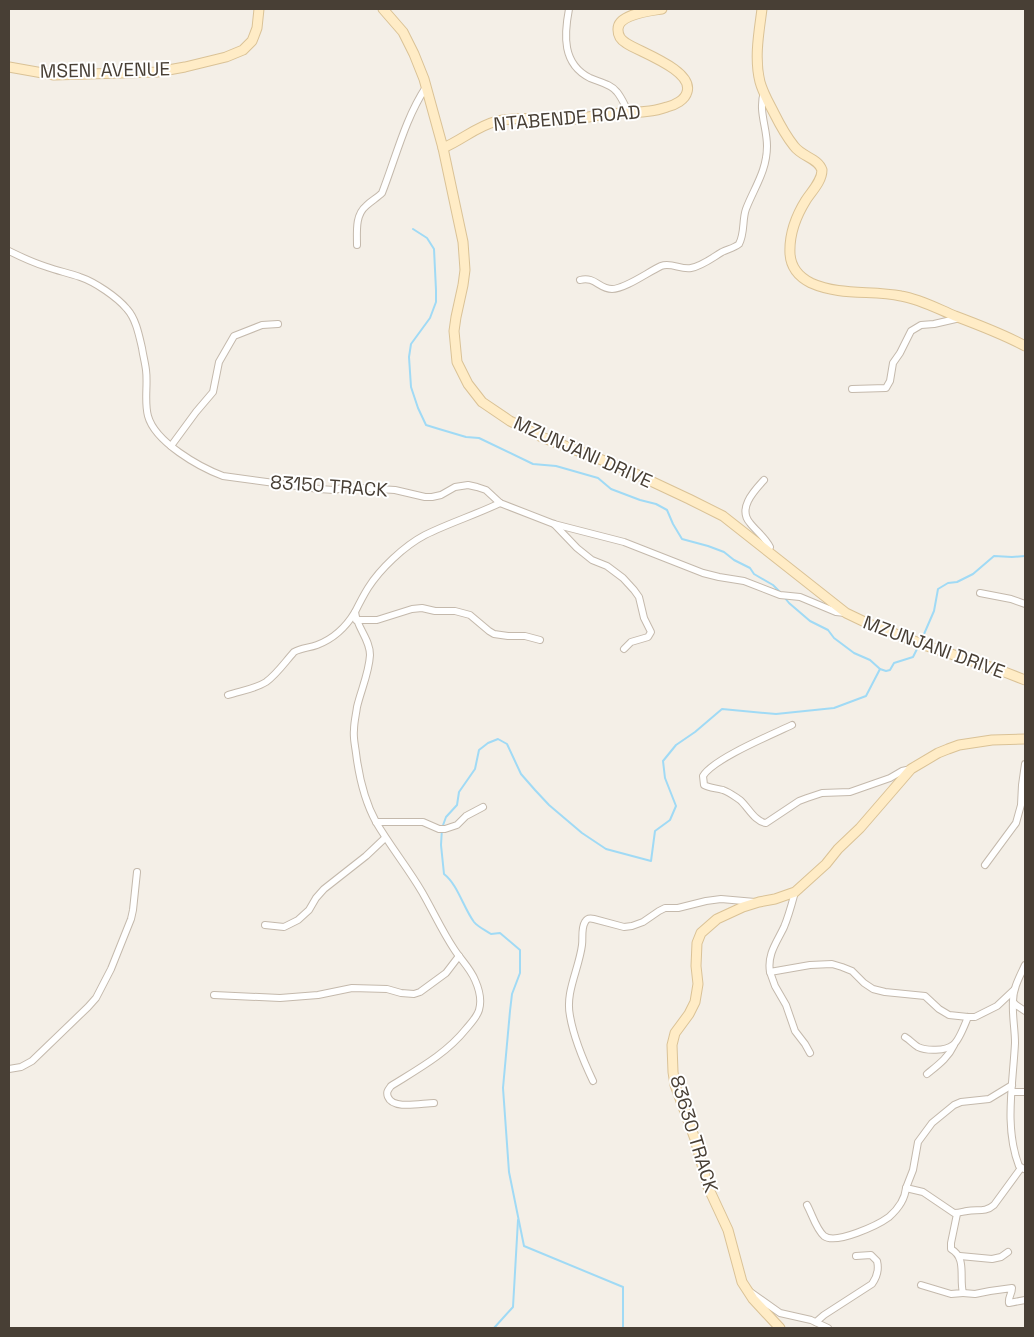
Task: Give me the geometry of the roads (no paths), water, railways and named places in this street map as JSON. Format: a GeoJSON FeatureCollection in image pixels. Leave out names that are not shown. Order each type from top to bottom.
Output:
{"type":"FeatureCollection","features":[{"type":"Feature","properties":{"kind":"street","name":"MSENI AVENUE"},"geometry":{"type":"LineString","coordinates":[[9,67],[54,75],[157,72],[186,67],[243,50],[252,41],[254,36],[259,9]]}},
{"type":"Feature","properties":{"kind":"street","name":"MZUNJANI DRIVE"},"geometry":{"type":"LineString","coordinates":[[383,9],[403,32],[414,54],[443,148],[463,242],[463,285],[454,332],[455,349],[457,362],[468,384],[482,402],[510,421],[544,438],[623,468],[689,498],[723,516],[846,613],[869,624],[927,646],[1025,680]]}},
{"type":"Feature","properties":{"kind":"street"},"geometry":{"type":"LineString","coordinates":[[569,9],[566,34],[567,46],[572,62],[585,75],[617,91],[629,113]]}},
{"type":"Feature","properties":{"kind":"street","name":"NTABENDE ROAD"},"geometry":{"type":"LineString","coordinates":[[443,148],[481,127],[498,121],[534,118],[575,120],[607,114],[651,111],[667,108],[683,99],[688,88],[687,82],[682,76],[664,63],[627,44],[619,36],[618,27],[624,19],[662,9]]}},
{"type":"Feature","properties":{"kind":"street"},"geometry":{"type":"LineString","coordinates":[[762,9],[758,62],[760,81],[764,92],[793,145],[800,153],[818,162],[822,170],[821,178],[805,202],[793,227],[790,255],[792,265],[799,275],[813,284],[828,288],[850,292],[887,293],[910,298],[1006,336],[1025,346]]}},
{"type":"Feature","properties":{"kind":"street"},"geometry":{"type":"LineString","coordinates":[[358,245],[359,215],[366,205],[382,193],[402,135],[417,101],[426,88]]}},
{"type":"Feature","properties":{"kind":"street"},"geometry":{"type":"LineString","coordinates":[[580,280],[592,280],[606,288],[615,289],[664,265],[684,268],[693,267],[739,244],[742,238],[746,210],[758,184],[765,157],[766,140],[761,112],[764,92]]}},
{"type":"Feature","properties":{"kind":"street","name":"83150 TRACK"},"geometry":{"type":"LineString","coordinates":[[9,251],[46,267],[82,277],[105,290],[127,308],[135,322],[146,370],[148,418],[158,433],[171,446],[209,471],[223,476],[334,490],[348,486],[395,490],[425,497],[432,497],[455,487],[477,486],[486,490],[500,504]]}},
{"type":"Feature","properties":{"kind":"street"},"geometry":{"type":"LineString","coordinates":[[852,389],[881,389],[888,386],[893,363],[911,331],[921,325],[961,318]]}},
{"type":"Feature","properties":{"kind":"street"},"geometry":{"type":"LineString","coordinates":[[171,446],[213,392],[220,362],[234,336],[262,325],[278,324]]}},
{"type":"Feature","properties":{"kind":"street"},"geometry":{"type":"LineString","coordinates":[[764,480],[748,499],[746,515],[749,523],[766,540],[770,547],[768,551]]}},
{"type":"Feature","properties":{"kind":"street"},"geometry":{"type":"LineString","coordinates":[[228,695],[254,688],[266,682],[294,652],[318,645],[342,631],[368,588],[381,572],[408,546],[429,533],[500,504],[554,524],[624,542],[703,573],[744,582],[783,595],[805,599],[836,612],[846,613]]}},
{"type":"Feature","properties":{"kind":"street"},"geometry":{"type":"LineString","coordinates":[[554,524],[577,548],[592,560],[607,566],[622,578],[639,597],[644,618],[651,632],[648,637],[631,642],[624,649]]}},
{"type":"Feature","properties":{"kind":"street"},"geometry":{"type":"LineString","coordinates":[[980,593],[1011,599],[1025,604]]}},
{"type":"Feature","properties":{"kind":"street"},"geometry":{"type":"LineString","coordinates":[[356,620],[377,620],[417,608],[435,611],[455,611],[470,615],[494,634],[524,636],[540,640]]}},
{"type":"Feature","properties":{"kind":"street"},"geometry":{"type":"LineString","coordinates":[[355,612],[356,620],[368,643],[370,654],[354,731],[359,775],[370,812],[415,881],[454,949],[469,967],[479,992],[478,1012],[470,1025],[451,1046],[391,1086],[387,1092],[390,1101],[398,1105],[434,1103]]}},
{"type":"Feature","properties":{"kind":"street"},"geometry":{"type":"LineString","coordinates":[[792,725],[738,751],[715,765],[703,776],[704,785],[725,791],[734,796],[748,808],[758,821],[766,823],[799,801],[815,795],[850,792],[911,769]]}},
{"type":"Feature","properties":{"kind":"street","name":"83630 TRACK"},"geometry":{"type":"LineString","coordinates":[[780,1328],[742,1282],[728,1230],[708,1187],[695,1139],[677,1092],[673,1072],[672,1045],[675,1033],[695,1002],[698,984],[696,966],[697,943],[709,924],[730,912],[795,892],[826,864],[860,828],[911,769],[948,748],[992,740],[1025,739]]}},
{"type":"Feature","properties":{"kind":"street"},"geometry":{"type":"LineString","coordinates":[[985,864],[1016,823],[1021,805],[1025,764]]}},
{"type":"Feature","properties":{"kind":"street"},"geometry":{"type":"LineString","coordinates":[[376,822],[423,822],[442,829],[457,825],[466,816],[483,807]]}},
{"type":"Feature","properties":{"kind":"street"},"geometry":{"type":"LineString","coordinates":[[265,925],[284,927],[298,920],[309,910],[324,889],[386,838]]}},
{"type":"Feature","properties":{"kind":"street"},"geometry":{"type":"LineString","coordinates":[[9,1069],[21,1067],[32,1061],[96,998],[111,969],[131,919],[137,872]]}},
{"type":"Feature","properties":{"kind":"street"},"geometry":{"type":"LineString","coordinates":[[795,892],[787,921],[772,950],[768,964],[775,986],[786,1005],[795,1031],[810,1053]]}},
{"type":"Feature","properties":{"kind":"street"},"geometry":{"type":"LineString","coordinates":[[593,1081],[576,1044],[569,1009],[582,945],[583,925],[586,920],[589,918],[624,927],[643,922],[665,908],[678,908],[721,899],[759,902]]}},
{"type":"Feature","properties":{"kind":"street"},"geometry":{"type":"LineString","coordinates":[[214,995],[280,998],[318,995],[352,988],[387,989],[414,994],[420,992],[446,973],[459,956]]}},
{"type":"Feature","properties":{"kind":"street"},"geometry":{"type":"LineString","coordinates":[[770,972],[810,964],[842,966],[852,971],[873,989],[925,996],[939,1009],[949,1015],[968,1017],[975,1017],[997,1006],[1014,990]]}},
{"type":"Feature","properties":{"kind":"street"},"geometry":{"type":"LineString","coordinates":[[906,1188],[923,1192],[951,1212],[957,1214],[969,1210],[984,1211],[990,1208],[1023,1168],[1018,1163],[1015,1153],[1010,1116],[1015,1042],[1012,1000],[1014,990],[1025,965]]}},
{"type":"Feature","properties":{"kind":"street"},"geometry":{"type":"LineString","coordinates":[[1012,1000],[1025,1011]]}},
{"type":"Feature","properties":{"kind":"street"},"geometry":{"type":"LineString","coordinates":[[927,1074],[949,1054],[968,1017]]}},
{"type":"Feature","properties":{"kind":"street"},"geometry":{"type":"LineString","coordinates":[[905,1037],[928,1050],[948,1048],[954,1045]]}},
{"type":"Feature","properties":{"kind":"street"},"geometry":{"type":"LineString","coordinates":[[807,1205],[817,1226],[824,1236],[830,1238],[841,1238],[854,1234],[888,1218],[902,1202],[906,1194],[918,1142],[932,1123],[962,1102],[989,1099],[1012,1084]]}},
{"type":"Feature","properties":{"kind":"street"},"geometry":{"type":"LineString","coordinates":[[1012,1092],[1025,1092]]}},
{"type":"Feature","properties":{"kind":"street"},"geometry":{"type":"LineString","coordinates":[[957,1214],[951,1243],[952,1249],[960,1256],[992,1259],[1001,1257],[1008,1252]]}},
{"type":"Feature","properties":{"kind":"street"},"geometry":{"type":"LineString","coordinates":[[816,1322],[872,1284],[878,1270],[877,1260],[871,1255],[856,1256]]}},
{"type":"Feature","properties":{"kind":"street"},"geometry":{"type":"LineString","coordinates":[[960,1256],[963,1293]]}},
{"type":"Feature","properties":{"kind":"street"},"geometry":{"type":"LineString","coordinates":[[921,1285],[951,1294],[975,1294],[1012,1288],[1009,1303],[1025,1300]]}},
{"type":"Feature","properties":{"kind":"street"},"geometry":{"type":"LineString","coordinates":[[746,1289],[780,1313],[806,1318],[828,1328]]}},
{"type":"Feature","properties":{"kind":"waterway"},"geometry":{"type":"LineString","coordinates":[[413,229],[427,238],[434,249],[436,302],[430,318],[411,344],[409,357],[411,387],[426,425],[466,437],[479,438],[533,464],[556,466],[598,478],[611,489],[656,504],[667,510],[682,539],[724,552],[734,560],[750,568],[754,574],[773,585],[780,592]]}},
{"type":"Feature","properties":{"kind":"waterway"},"geometry":{"type":"LineString","coordinates":[[921,641],[934,611],[938,589],[948,583],[957,582],[973,574],[994,556],[1025,556]]}},
{"type":"Feature","properties":{"kind":"waterway"},"geometry":{"type":"LineString","coordinates":[[785,598],[810,621],[828,630],[834,638],[854,653],[870,660],[880,669],[890,670],[894,663],[913,657],[919,645]]}},
{"type":"Feature","properties":{"kind":"waterway"},"geometry":{"type":"LineString","coordinates":[[623,1328],[623,1287],[524,1246],[509,1172],[503,1088],[512,994],[520,973],[520,950],[500,933],[491,934],[476,924],[457,890],[444,874],[441,845],[442,828],[446,817],[457,805],[459,792],[475,769],[479,750],[488,743],[498,739],[507,744],[521,774],[535,790],[549,805],[582,833],[606,849],[651,861],[655,831],[670,820],[676,806],[665,778],[663,761],[676,745],[722,709],[776,714],[834,708],[866,696],[880,669]]}},
{"type":"Feature","properties":{"kind":"waterway"},"geometry":{"type":"LineString","coordinates":[[494,1328],[513,1307],[518,1220]]}}]}
